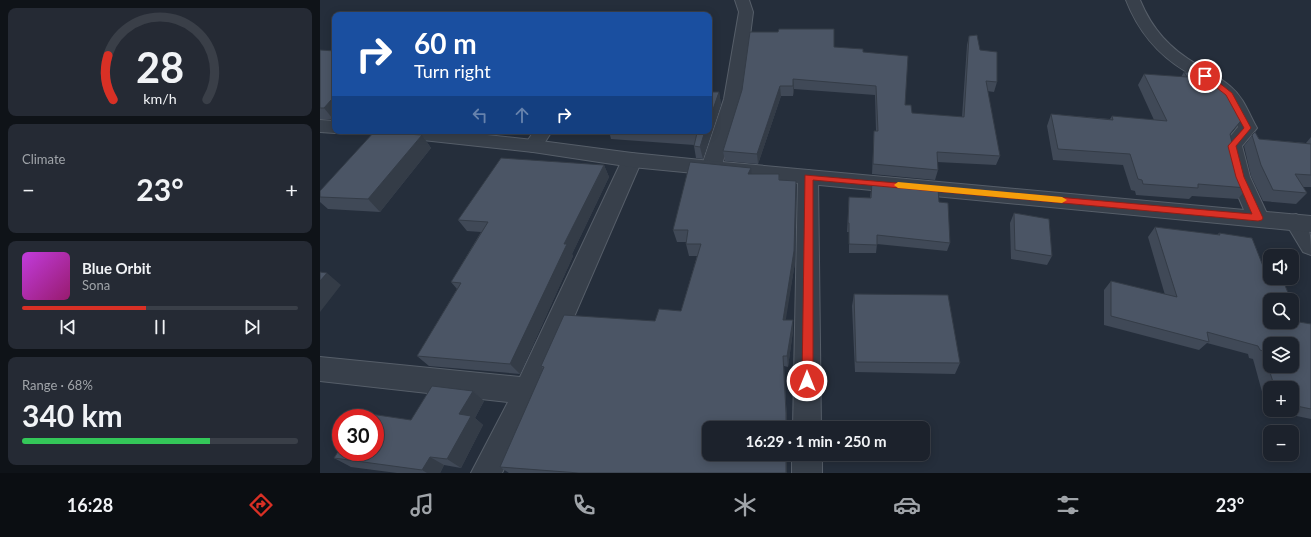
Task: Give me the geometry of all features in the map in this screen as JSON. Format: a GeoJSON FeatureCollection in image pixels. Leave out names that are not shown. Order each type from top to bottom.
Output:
{"type":"FeatureCollection","features":[{"type":"Feature","properties":{"kind":"street"},"geometry":{"type":"LineString","coordinates":[[711,168],[733,99],[746,12],[742,0]]}},
{"type":"Feature","properties":{"kind":"street"},"geometry":{"type":"LineString","coordinates":[[1133,0],[1139,16],[1150,35],[1171,55],[1205,76],[1229,94],[1248,128],[1232,146],[1240,177],[1258,218]]}},
{"type":"Feature","properties":{"kind":"street"},"geometry":{"type":"LineString","coordinates":[[320,126],[332,127]]}},
{"type":"Feature","properties":{"kind":"street"},"geometry":{"type":"LineString","coordinates":[[456,134],[538,138],[632,160],[1304,223],[1311,246]]}},
{"type":"Feature","properties":{"kind":"street"},"geometry":{"type":"LineString","coordinates":[[486,473],[528,391],[632,160]]}},
{"type":"Feature","properties":{"kind":"street"},"geometry":{"type":"LineString","coordinates":[[807,421],[808,177]]}},
{"type":"Feature","properties":{"kind":"street"},"geometry":{"type":"LineString","coordinates":[[320,369],[528,391]]}},
{"type":"Feature","properties":{"kind":"street"},"geometry":{"type":"LineString","coordinates":[[807,461],[807,473]]}},
{"type":"Feature","properties":{"kind":"building"},"geometry":{"type":"Polygon","coordinates":[[[779,29],[834,29],[834,47],[863,49],[863,52],[908,56],[905,105],[911,105],[912,113],[964,117],[969,36],[977,35],[980,50],[997,52],[997,82],[986,81],[1000,156],[937,152],[938,170],[873,164],[874,131],[878,131],[876,86],[793,79],[793,86],[780,86],[757,154],[723,151],[742,90],[750,32],[778,32],[779,29]]]}},
{"type":"Feature","properties":{"kind":"building"},"geometry":{"type":"Polygon","coordinates":[[[320,50],[332,51],[332,100],[324,108],[320,108],[320,50]]]}},
{"type":"Feature","properties":{"kind":"building"},"geometry":{"type":"Polygon","coordinates":[[[1184,72],[1210,73],[1215,76],[1244,117],[1230,134],[1237,166],[1247,188],[1198,184],[1198,188],[1143,184],[1142,180],[1138,179],[1130,154],[1058,149],[1051,114],[1113,120],[1112,116],[1167,121],[1144,74],[1187,77],[1184,72]]]}},
{"type":"Feature","properties":{"kind":"building"},"geometry":{"type":"Polygon","coordinates":[[[712,92],[719,92],[712,112],[712,92]]]}},
{"type":"Feature","properties":{"kind":"building"},"geometry":{"type":"Polygon","coordinates":[[[1255,132],[1259,139],[1311,144],[1311,175],[1295,174],[1307,193],[1273,190],[1261,165],[1252,135],[1255,132]]]}},
{"type":"Feature","properties":{"kind":"building"},"geometry":{"type":"Polygon","coordinates":[[[372,134],[422,135],[368,199],[320,197],[320,191],[372,134]]]}},
{"type":"Feature","properties":{"kind":"building"},"geometry":{"type":"Polygon","coordinates":[[[697,134],[704,134],[700,147],[694,146],[697,134]]]}},
{"type":"Feature","properties":{"kind":"building"},"geometry":{"type":"Polygon","coordinates":[[[501,158],[604,165],[564,244],[567,244],[510,364],[417,356],[461,283],[451,282],[488,222],[458,220],[501,158]]]}},
{"type":"Feature","properties":{"kind":"building"},"geometry":{"type":"Polygon","coordinates":[[[690,162],[751,168],[748,174],[779,174],[779,180],[796,181],[794,251],[783,320],[793,320],[787,356],[783,356],[786,421],[702,421],[702,461],[786,461],[786,473],[579,473],[500,467],[544,367],[541,366],[564,315],[655,321],[659,309],[681,311],[701,244],[686,244],[688,230],[673,230],[690,162]]]}},
{"type":"Feature","properties":{"kind":"building"},"geometry":{"type":"Polygon","coordinates":[[[872,182],[938,189],[939,202],[948,203],[950,243],[877,235],[877,245],[849,244],[849,197],[871,198],[872,182]]]}},
{"type":"Feature","properties":{"kind":"building"},"geometry":{"type":"Polygon","coordinates":[[[1014,213],[1049,219],[1052,256],[1015,250],[1014,213]]]}},
{"type":"Feature","properties":{"kind":"building"},"geometry":{"type":"Polygon","coordinates":[[[1155,227],[1220,235],[1219,233],[1252,238],[1263,266],[1263,285],[1285,285],[1288,293],[1263,293],[1263,329],[1299,329],[1299,322],[1311,324],[1311,409],[1299,406],[1299,381],[1273,381],[1270,373],[1299,373],[1299,337],[1263,337],[1263,351],[1260,350],[1258,346],[1207,332],[1209,342],[1111,316],[1111,281],[1177,297],[1155,227]]]}},
{"type":"Feature","properties":{"kind":"building"},"geometry":{"type":"Polygon","coordinates":[[[320,272],[327,273],[320,281],[320,272]]]}},
{"type":"Feature","properties":{"kind":"building"},"geometry":{"type":"Polygon","coordinates":[[[854,294],[948,295],[960,363],[856,362],[854,294]]]}},
{"type":"Feature","properties":{"kind":"building"},"geometry":{"type":"Polygon","coordinates":[[[432,386],[473,391],[459,414],[471,416],[447,459],[430,457],[422,470],[356,461],[384,461],[384,416],[411,420],[432,386]]]}},
{"type":"Feature","properties":{"kind":"slow traffic"},"geometry":{"type":"LineString","coordinates":[[898,185],[1062,200]]}},
{"type":"Feature","properties":{"kind":"route"},"geometry":{"type":"LineString","coordinates":[[807,381],[808,177],[1258,218],[1240,177],[1232,146],[1248,128],[1229,94],[1205,76]]}}]}
